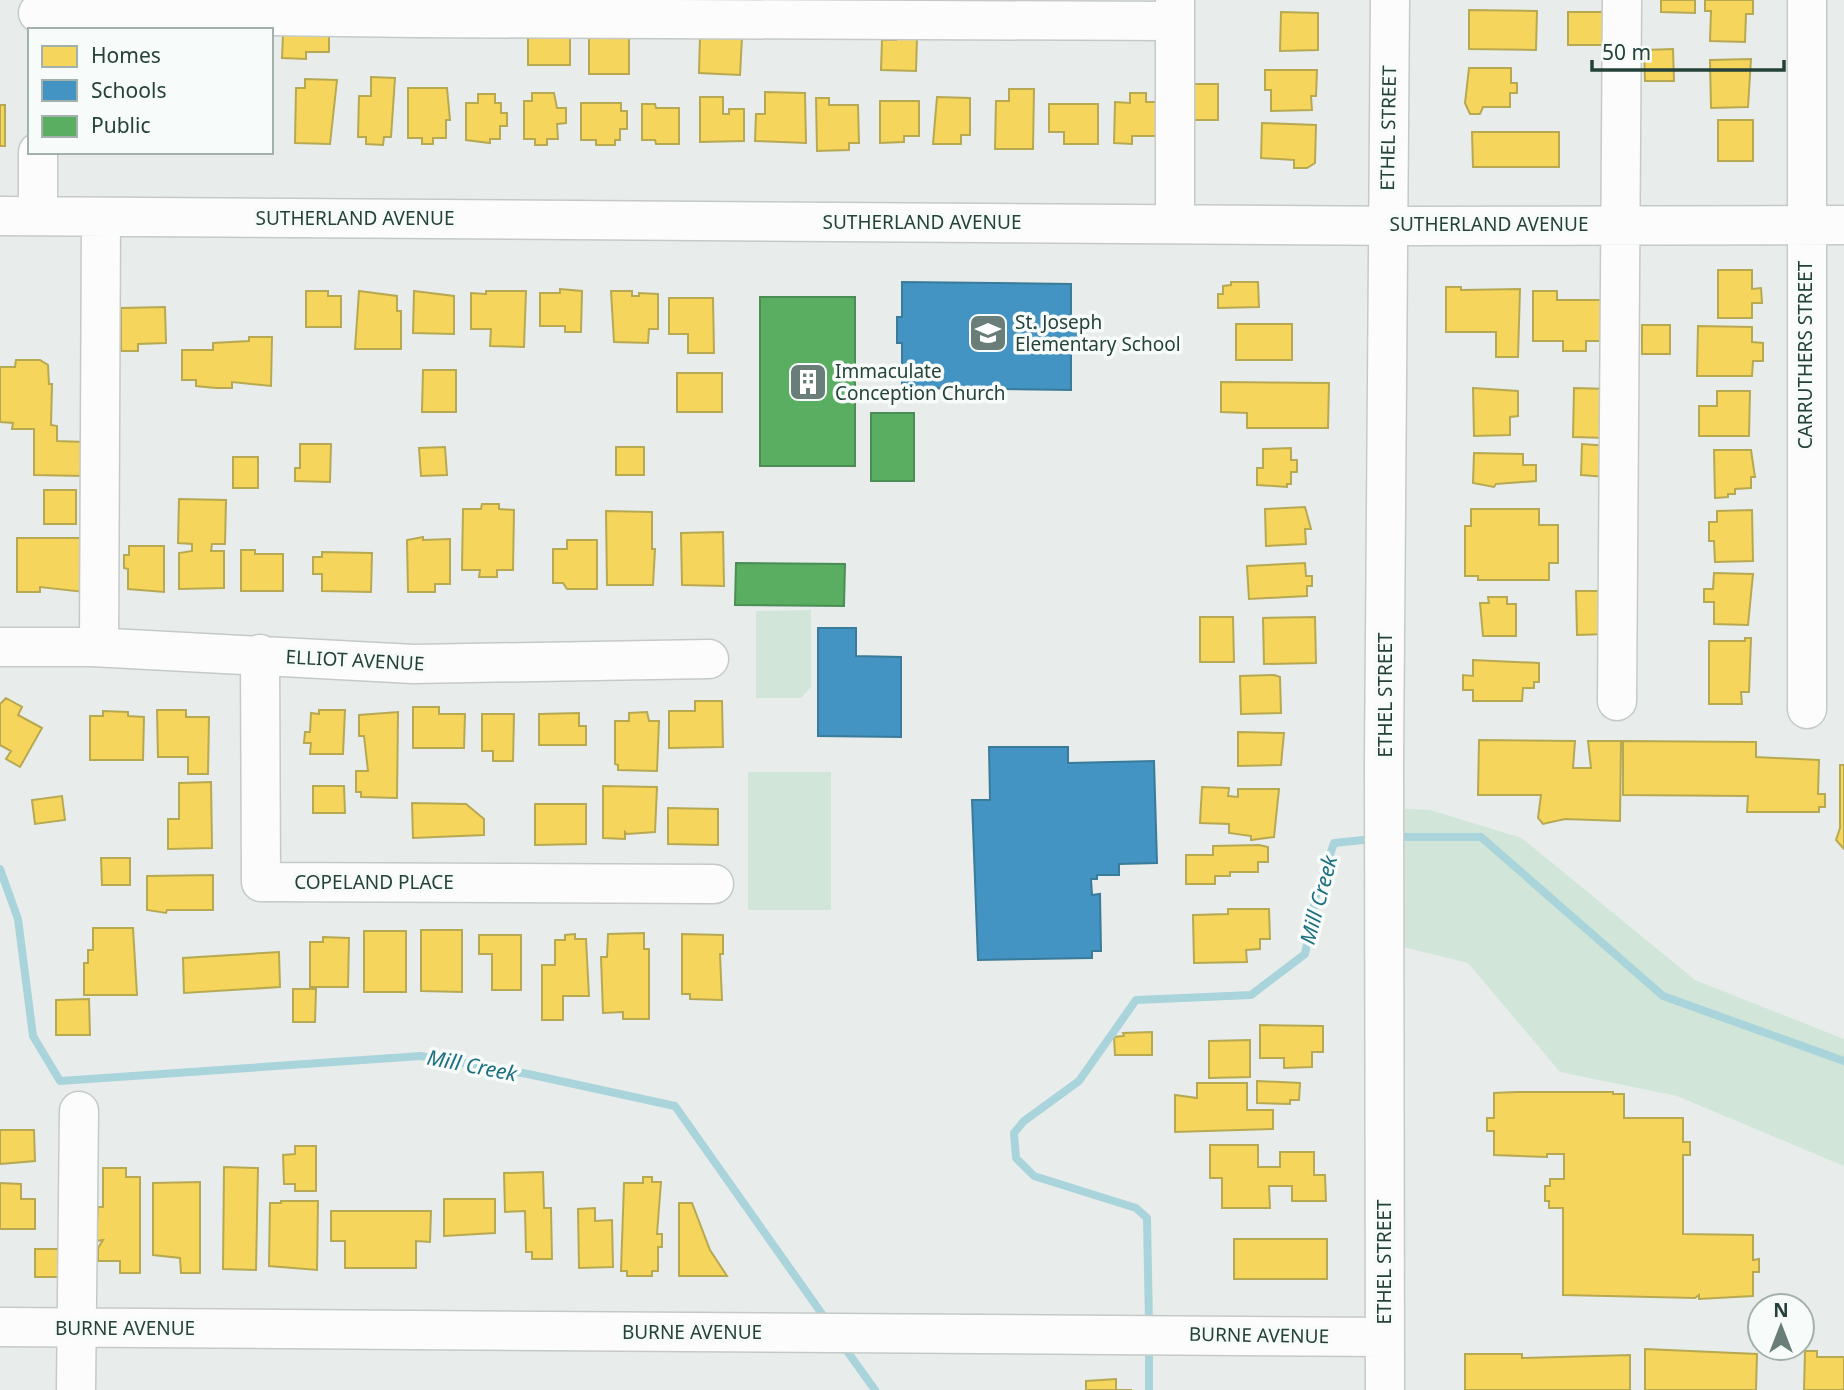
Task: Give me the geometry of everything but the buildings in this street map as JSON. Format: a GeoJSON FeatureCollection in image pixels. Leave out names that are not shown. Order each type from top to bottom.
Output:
{"type":"FeatureCollection","features":[{"type":"Feature","properties":{"kind":"street","name":"ETHEL STREET"},"geometry":{"type":"LineString","coordinates":[[1385,1390],[1384,762],[1390,0]]}},
{"type":"Feature","properties":{"kind":"street"},"geometry":{"type":"LineString","coordinates":[[1617,701],[1622,0]]}},
{"type":"Feature","properties":{"kind":"street","name":"CARRUTHERS STREET"},"geometry":{"type":"LineString","coordinates":[[1807,0],[1804,225],[1807,709]]}},
{"type":"Feature","properties":{"kind":"street"},"geometry":{"type":"LineString","coordinates":[[38,14],[428,18],[1175,11],[1175,224]]}},
{"type":"Feature","properties":{"kind":"street"},"geometry":{"type":"LineString","coordinates":[[38,154],[38,216]]}},
{"type":"Feature","properties":{"kind":"street","name":"SUTHERLAND AVENUE"},"geometry":{"type":"LineString","coordinates":[[0,216],[1175,224],[1844,225]]}},
{"type":"Feature","properties":{"kind":"street"},"geometry":{"type":"LineString","coordinates":[[99,647],[101,217]]}},
{"type":"Feature","properties":{"kind":"street","name":"ELLIOT AVENUE"},"geometry":{"type":"LineString","coordinates":[[0,647],[99,647],[413,664],[709,659]]}},
{"type":"Feature","properties":{"kind":"street","name":"COPELAND PLACE"},"geometry":{"type":"LineString","coordinates":[[260,654],[261,882],[714,884]]}},
{"type":"Feature","properties":{"kind":"street"},"geometry":{"type":"LineString","coordinates":[[76,1390],[79,1111]]}},
{"type":"Feature","properties":{"kind":"street","name":"BURNE AVENUE"},"geometry":{"type":"LineString","coordinates":[[0,1327],[1384,1337]]}},
{"type":"Feature","properties":{"kind":"green space"},"geometry":{"type":"Polygon","coordinates":[[[811,610],[811,687],[801,698],[756,698],[756,611],[811,610]]]}},
{"type":"Feature","properties":{"kind":"green space"},"geometry":{"type":"Polygon","coordinates":[[[748,772],[831,772],[831,910],[748,910],[748,772]]]}},
{"type":"Feature","properties":{"kind":"green space"},"geometry":{"type":"Polygon","coordinates":[[[1392,808],[1430,810],[1522,838],[1695,980],[1844,1039],[1844,1166],[1677,1096],[1560,1072],[1468,963],[1395,945],[1392,808]]]}},
{"type":"Feature","properties":{"kind":"waterway","name":"Mill Creek"},"geometry":{"type":"LineString","coordinates":[[1393,837],[1481,837],[1663,996],[1844,1061]]}},
{"type":"Feature","properties":{"kind":"waterway","name":"Mill Creek"},"geometry":{"type":"LineString","coordinates":[[1149,1325],[1147,1218],[1136,1208],[1034,1176],[1016,1158],[1014,1133],[1024,1121],[1079,1081],[1136,1000],[1251,995],[1305,954],[1316,896],[1334,843],[1373,839]]}},
{"type":"Feature","properties":{"kind":"waterway","name":"Mill Creek"},"geometry":{"type":"LineString","coordinates":[[0,869],[18,919],[33,1036],[60,1081],[421,1056],[528,1074],[675,1106],[827,1321]]}},
{"type":"Feature","properties":{"kind":"waterway","name":"Mill Creek"},"geometry":{"type":"LineString","coordinates":[[842,1344],[875,1390]]}},
{"type":"Feature","properties":{"kind":"waterway","name":"Mill Creek"},"geometry":{"type":"LineString","coordinates":[[1149,1345],[1149,1390]]}},
{"type":"Feature","properties":{"kind":"place","name":"St. Joseph Elementary School"},"geometry":{"type":"Point","coordinates":[988,333]}},
{"type":"Feature","properties":{"kind":"place","name":"Immaculate Conception Church"},"geometry":{"type":"Point","coordinates":[808,382]}}]}
